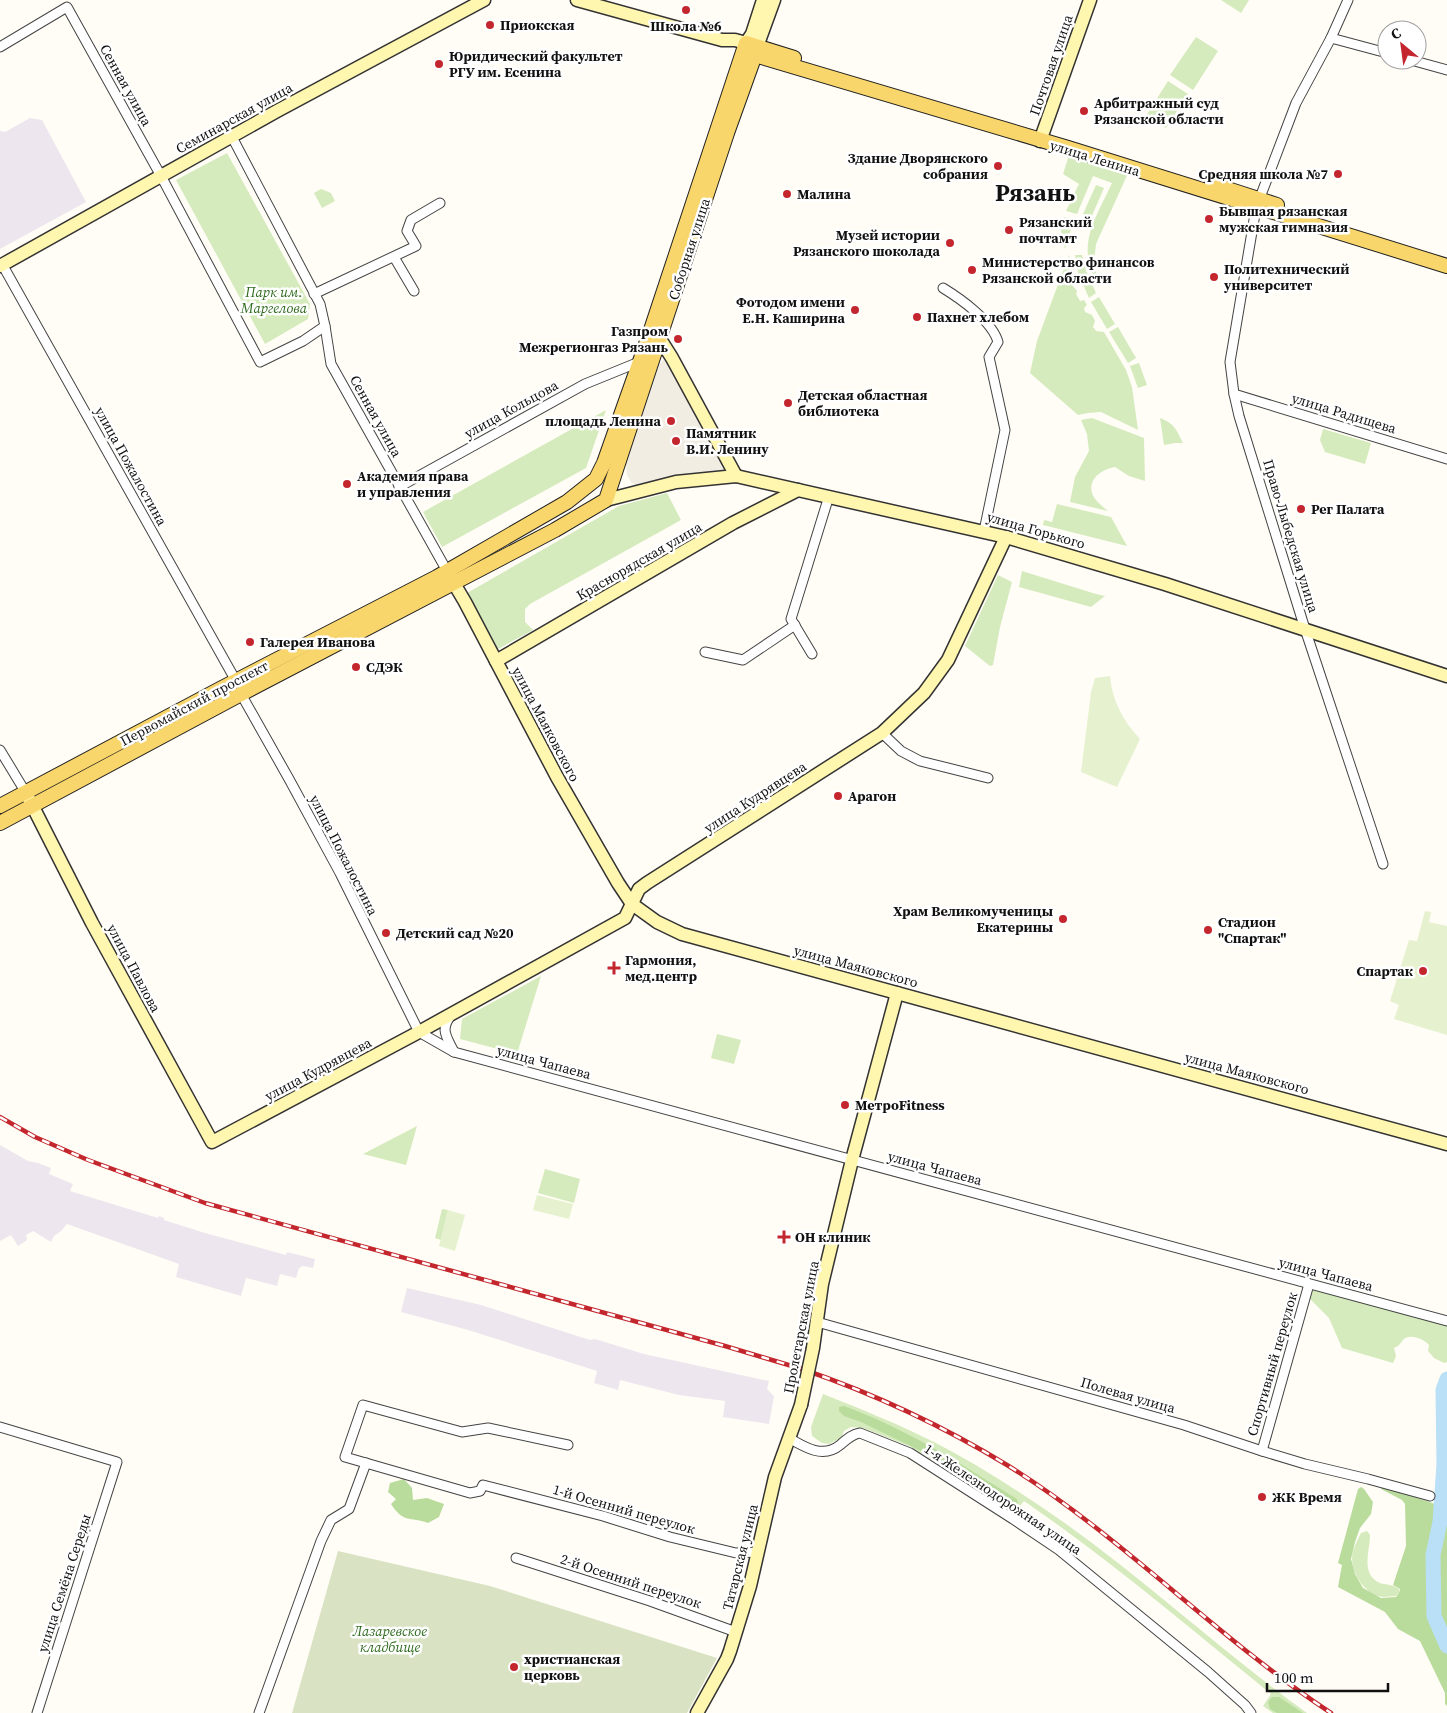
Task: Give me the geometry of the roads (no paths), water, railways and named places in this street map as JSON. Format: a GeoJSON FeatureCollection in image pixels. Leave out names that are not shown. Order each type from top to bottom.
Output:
{"type":"FeatureCollection","features":[{"type":"Feature","properties":{"kind":"main road","name":"улица Ленина"},"geometry":{"type":"LineString","coordinates":[[751,49],[1258,203],[1447,258]]}},
{"type":"Feature","properties":{"kind":"main road","name":"Соборная улица"},"geometry":{"type":"LineString","coordinates":[[606,500],[728,133],[751,49]]}},
{"type":"Feature","properties":{"kind":"main road","name":"Соборная улица"},"geometry":{"type":"LineString","coordinates":[[596,479],[604,463],[751,49]]}},
{"type":"Feature","properties":{"kind":"main road","name":"улица Ленина"},"geometry":{"type":"LineString","coordinates":[[1258,203],[1273,210],[1447,266]]}},
{"type":"Feature","properties":{"kind":"main road","name":"Первомайский проспект"},"geometry":{"type":"LineString","coordinates":[[450,577],[567,502],[596,479]]}},
{"type":"Feature","properties":{"kind":"main road","name":"Первомайский проспект"},"geometry":{"type":"LineString","coordinates":[[0,806],[238,688],[450,577],[554,530],[606,500]]}},
{"type":"Feature","properties":{"kind":"main road","name":"Первомайский проспект"},"geometry":{"type":"LineString","coordinates":[[0,823],[238,688]]}},
{"type":"Feature","properties":{"kind":"street","name":"Семинарская улица"},"geometry":{"type":"LineString","coordinates":[[1,265],[277,111],[484,0]]}},
{"type":"Feature","properties":{"kind":"street"},"geometry":{"type":"LineString","coordinates":[[577,0],[722,40],[732,47],[751,49]]}},
{"type":"Feature","properties":{"kind":"street","name":"Соборная улица"},"geometry":{"type":"LineString","coordinates":[[751,49],[752,34],[763,0]]}},
{"type":"Feature","properties":{"kind":"street","name":"Соборная улица"},"geometry":{"type":"LineString","coordinates":[[751,49],[774,0]]}},
{"type":"Feature","properties":{"kind":"street","name":"Почтовая улица"},"geometry":{"type":"LineString","coordinates":[[1041,137],[1090,0]]}},
{"type":"Feature","properties":{"kind":"street","name":"Право-Лыбедская улица"},"geometry":{"type":"LineString","coordinates":[[1348,0],[1331,38],[1296,103],[1258,203],[1230,362],[1234,394],[1305,629],[1384,864]]}},
{"type":"Feature","properties":{"kind":"street","name":"Сенная улица"},"geometry":{"type":"LineString","coordinates":[[0,47],[67,7],[161,176],[260,362],[303,341],[325,326]]}},
{"type":"Feature","properties":{"kind":"street"},"geometry":{"type":"LineString","coordinates":[[1331,38],[1377,51]]}},
{"type":"Feature","properties":{"kind":"street"},"geometry":{"type":"LineString","coordinates":[[1427,65],[1447,70]]}},
{"type":"Feature","properties":{"kind":"street","name":"Сенная улица"},"geometry":{"type":"LineString","coordinates":[[232,137],[320,304],[331,364],[450,577]]}},
{"type":"Feature","properties":{"kind":"street"},"geometry":{"type":"LineString","coordinates":[[314,294],[416,246],[408,231],[411,220],[440,203]]}},
{"type":"Feature","properties":{"kind":"street"},"geometry":{"type":"LineString","coordinates":[[394,257],[414,291]]}},
{"type":"Feature","properties":{"kind":"street","name":"улица Пожалостина"},"geometry":{"type":"LineString","coordinates":[[1,265],[330,856],[419,1032]]}},
{"type":"Feature","properties":{"kind":"street"},"geometry":{"type":"LineString","coordinates":[[942,288],[960,298],[996,332],[998,342],[989,357],[1005,430],[984,531]]}},
{"type":"Feature","properties":{"kind":"street"},"geometry":{"type":"LineString","coordinates":[[660,339],[736,476]]}},
{"type":"Feature","properties":{"kind":"street","name":"улица Кольцова"},"geometry":{"type":"LineString","coordinates":[[399,487],[584,384],[639,362]]}},
{"type":"Feature","properties":{"kind":"street","name":"улица Радищева"},"geometry":{"type":"LineString","coordinates":[[1234,394],[1447,459]]}},
{"type":"Feature","properties":{"kind":"street","name":"улица Горького"},"geometry":{"type":"LineString","coordinates":[[606,500],[676,482],[736,476],[1006,536],[1165,584],[1447,676]]}},
{"type":"Feature","properties":{"kind":"street","name":"Краснорядская улица"},"geometry":{"type":"LineString","coordinates":[[496,661],[733,523],[798,490]]}},
{"type":"Feature","properties":{"kind":"street"},"geometry":{"type":"LineString","coordinates":[[812,654],[791,619],[828,496]]}},
{"type":"Feature","properties":{"kind":"street","name":"улица Кудрявцева"},"geometry":{"type":"LineString","coordinates":[[212,1142],[438,1022],[625,918],[639,889],[647,883],[882,732],[924,693],[948,660],[1006,536]]}},
{"type":"Feature","properties":{"kind":"street","name":"улица Маяковского"},"geometry":{"type":"LineString","coordinates":[[450,577],[563,789],[618,884],[632,904],[658,922],[682,934],[1447,1144]]}},
{"type":"Feature","properties":{"kind":"street"},"geometry":{"type":"LineString","coordinates":[[705,652],[743,660],[795,625]]}},
{"type":"Feature","properties":{"kind":"street"},"geometry":{"type":"LineString","coordinates":[[882,732],[901,751],[920,760],[988,778]]}},
{"type":"Feature","properties":{"kind":"street"},"geometry":{"type":"LineString","coordinates":[[0,750],[33,805]]}},
{"type":"Feature","properties":{"kind":"street","name":"улица Павлова"},"geometry":{"type":"LineString","coordinates":[[33,805],[66,874],[212,1142]]}},
{"type":"Feature","properties":{"kind":"street","name":"Пролетарская улица"},"geometry":{"type":"LineString","coordinates":[[801,1405],[813,1348],[822,1284],[896,993]]}},
{"type":"Feature","properties":{"kind":"street"},"geometry":{"type":"LineString","coordinates":[[453,1013],[447,1021],[445,1035],[454,1052]]}},
{"type":"Feature","properties":{"kind":"street"},"geometry":{"type":"LineString","coordinates":[[438,1022],[433,1029],[438,1043]]}},
{"type":"Feature","properties":{"kind":"street","name":"улица Чапаева"},"geometry":{"type":"LineString","coordinates":[[419,1032],[454,1052],[1445,1320]]}},
{"type":"Feature","properties":{"kind":"street","name":"Спортивный переулок"},"geometry":{"type":"LineString","coordinates":[[1262,1452],[1310,1284]]}},
{"type":"Feature","properties":{"kind":"street","name":"Полевая улица"},"geometry":{"type":"LineString","coordinates":[[817,1322],[1184,1425],[1262,1452],[1368,1478],[1430,1496]]}},
{"type":"Feature","properties":{"kind":"street"},"geometry":{"type":"LineString","coordinates":[[260,1713],[321,1541],[331,1520],[349,1509],[366,1463],[345,1457],[363,1405],[462,1432],[488,1428],[568,1445]]}},
{"type":"Feature","properties":{"kind":"street","name":"Татарская улица"},"geometry":{"type":"LineString","coordinates":[[697,1713],[727,1659],[750,1586],[775,1477],[801,1405]]}},
{"type":"Feature","properties":{"kind":"street","name":"улица Семёна Середы"},"geometry":{"type":"LineString","coordinates":[[0,1427],[117,1462],[37,1713]]}},
{"type":"Feature","properties":{"kind":"street","name":"1-я Железнодорожная улица"},"geometry":{"type":"LineString","coordinates":[[789,1438],[806,1448],[823,1452],[836,1449],[850,1437],[860,1434],[910,1454],[1013,1519],[1058,1550],[1208,1672],[1245,1705],[1251,1713]]}},
{"type":"Feature","properties":{"kind":"street","name":"1-й Осенний переулок"},"geometry":{"type":"LineString","coordinates":[[366,1463],[470,1493],[480,1491],[483,1485],[603,1516],[670,1537],[726,1551],[736,1553],[757,1552]]}},
{"type":"Feature","properties":{"kind":"street","name":"2-й Осенний переулок"},"geometry":{"type":"LineString","coordinates":[[516,1558],[650,1601],[736,1632]]}},
{"type":"Feature","properties":{"kind":"waterway"},"geometry":{"type":"LineString","coordinates":[[1447,1379],[1443,1390],[1444,1464],[1440,1522],[1433,1555],[1434,1616],[1447,1646]]}},
{"type":"Feature","properties":{"kind":"railway"},"geometry":{"type":"LineString","coordinates":[[0,1117],[35,1137],[88,1160],[205,1203],[725,1346],[828,1378],[907,1411],[983,1451],[1050,1493],[1130,1555],[1249,1653],[1331,1713]]}},
{"type":"Feature","properties":{"kind":"place","name":"Школа №6"},"geometry":{"type":"Point","coordinates":[686,10]}},
{"type":"Feature","properties":{"kind":"place","name":"Приокская"},"geometry":{"type":"Point","coordinates":[490,25]}},
{"type":"Feature","properties":{"kind":"place","name":"Юридический факультет РГУ им. Есенина"},"geometry":{"type":"Point","coordinates":[439,64]}},
{"type":"Feature","properties":{"kind":"place","name":"Арбитражный суд Рязанской области"},"geometry":{"type":"Point","coordinates":[1084,111]}},
{"type":"Feature","properties":{"kind":"place","name":"Здание Дворянского собрания"},"geometry":{"type":"Point","coordinates":[998,166]}},
{"type":"Feature","properties":{"kind":"place","name":"Средняя школа №7"},"geometry":{"type":"Point","coordinates":[1338,174]}},
{"type":"Feature","properties":{"kind":"place","name":"Малина"},"geometry":{"type":"Point","coordinates":[787,194]}},
{"type":"Feature","properties":{"kind":"place","name":"Бывшая рязанская мужская гимназия"},"geometry":{"type":"Point","coordinates":[1209,219]}},
{"type":"Feature","properties":{"kind":"place","name":"Рязанский почтамт"},"geometry":{"type":"Point","coordinates":[1009,230]}},
{"type":"Feature","properties":{"kind":"place","name":"Музей истории Рязанского шоколада"},"geometry":{"type":"Point","coordinates":[950,243]}},
{"type":"Feature","properties":{"kind":"place","name":"Министерство финансов Рязанской области"},"geometry":{"type":"Point","coordinates":[972,270]}},
{"type":"Feature","properties":{"kind":"place","name":"Политехнический университет"},"geometry":{"type":"Point","coordinates":[1214,277]}},
{"type":"Feature","properties":{"kind":"place","name":"Фотодом имени Е.Н. Каширина"},"geometry":{"type":"Point","coordinates":[855,310]}},
{"type":"Feature","properties":{"kind":"place","name":"Пахнет хлебом"},"geometry":{"type":"Point","coordinates":[917,317]}},
{"type":"Feature","properties":{"kind":"place","name":"Газпром Межрегионгаз Рязань"},"geometry":{"type":"Point","coordinates":[678,339]}},
{"type":"Feature","properties":{"kind":"place","name":"Детская областная библиотека"},"geometry":{"type":"Point","coordinates":[788,403]}},
{"type":"Feature","properties":{"kind":"place","name":"площадь Ленина"},"geometry":{"type":"Point","coordinates":[671,421]}},
{"type":"Feature","properties":{"kind":"place","name":"Памятник В.И. Ленину"},"geometry":{"type":"Point","coordinates":[676,441]}},
{"type":"Feature","properties":{"kind":"place","name":"Академия права и управления"},"geometry":{"type":"Point","coordinates":[347,484]}},
{"type":"Feature","properties":{"kind":"place","name":"Рег Палата"},"geometry":{"type":"Point","coordinates":[1301,509]}},
{"type":"Feature","properties":{"kind":"place","name":"Галерея Иванова"},"geometry":{"type":"Point","coordinates":[250,642]}},
{"type":"Feature","properties":{"kind":"place","name":"СДЭК"},"geometry":{"type":"Point","coordinates":[356,667]}},
{"type":"Feature","properties":{"kind":"place","name":"Арагон"},"geometry":{"type":"Point","coordinates":[838,796]}},
{"type":"Feature","properties":{"kind":"place","name":"Храм Великомученицы Екатерины"},"geometry":{"type":"Point","coordinates":[1063,919]}},
{"type":"Feature","properties":{"kind":"place","name":"Стадион \"Спартак\""},"geometry":{"type":"Point","coordinates":[1208,930]}},
{"type":"Feature","properties":{"kind":"place","name":"Детский сад №20"},"geometry":{"type":"Point","coordinates":[386,933]}},
{"type":"Feature","properties":{"kind":"place","name":"Гармония, мед.центр"},"geometry":{"type":"Point","coordinates":[614,968]}},
{"type":"Feature","properties":{"kind":"place","name":"Спартак"},"geometry":{"type":"Point","coordinates":[1423,971]}},
{"type":"Feature","properties":{"kind":"place","name":"МетроFitness"},"geometry":{"type":"Point","coordinates":[845,1105]}},
{"type":"Feature","properties":{"kind":"place","name":"ОН клиник"},"geometry":{"type":"Point","coordinates":[784,1237]}},
{"type":"Feature","properties":{"kind":"place","name":"ЖК Время"},"geometry":{"type":"Point","coordinates":[1262,1497]}},
{"type":"Feature","properties":{"kind":"place","name":"христианская церковь"},"geometry":{"type":"Point","coordinates":[514,1667]}},
{"type":"Feature","properties":{"kind":"district","name":"Рязань"},"geometry":{"type":"Point","coordinates":[1035,192]}},
{"type":"Feature","properties":{"kind":"park label","name":"Парк им. Маргелова"},"geometry":{"type":"Point","coordinates":[274,300]}},
{"type":"Feature","properties":{"kind":"park label","name":"Лазаревское кладбище"},"geometry":{"type":"Point","coordinates":[390,1639]}}]}
